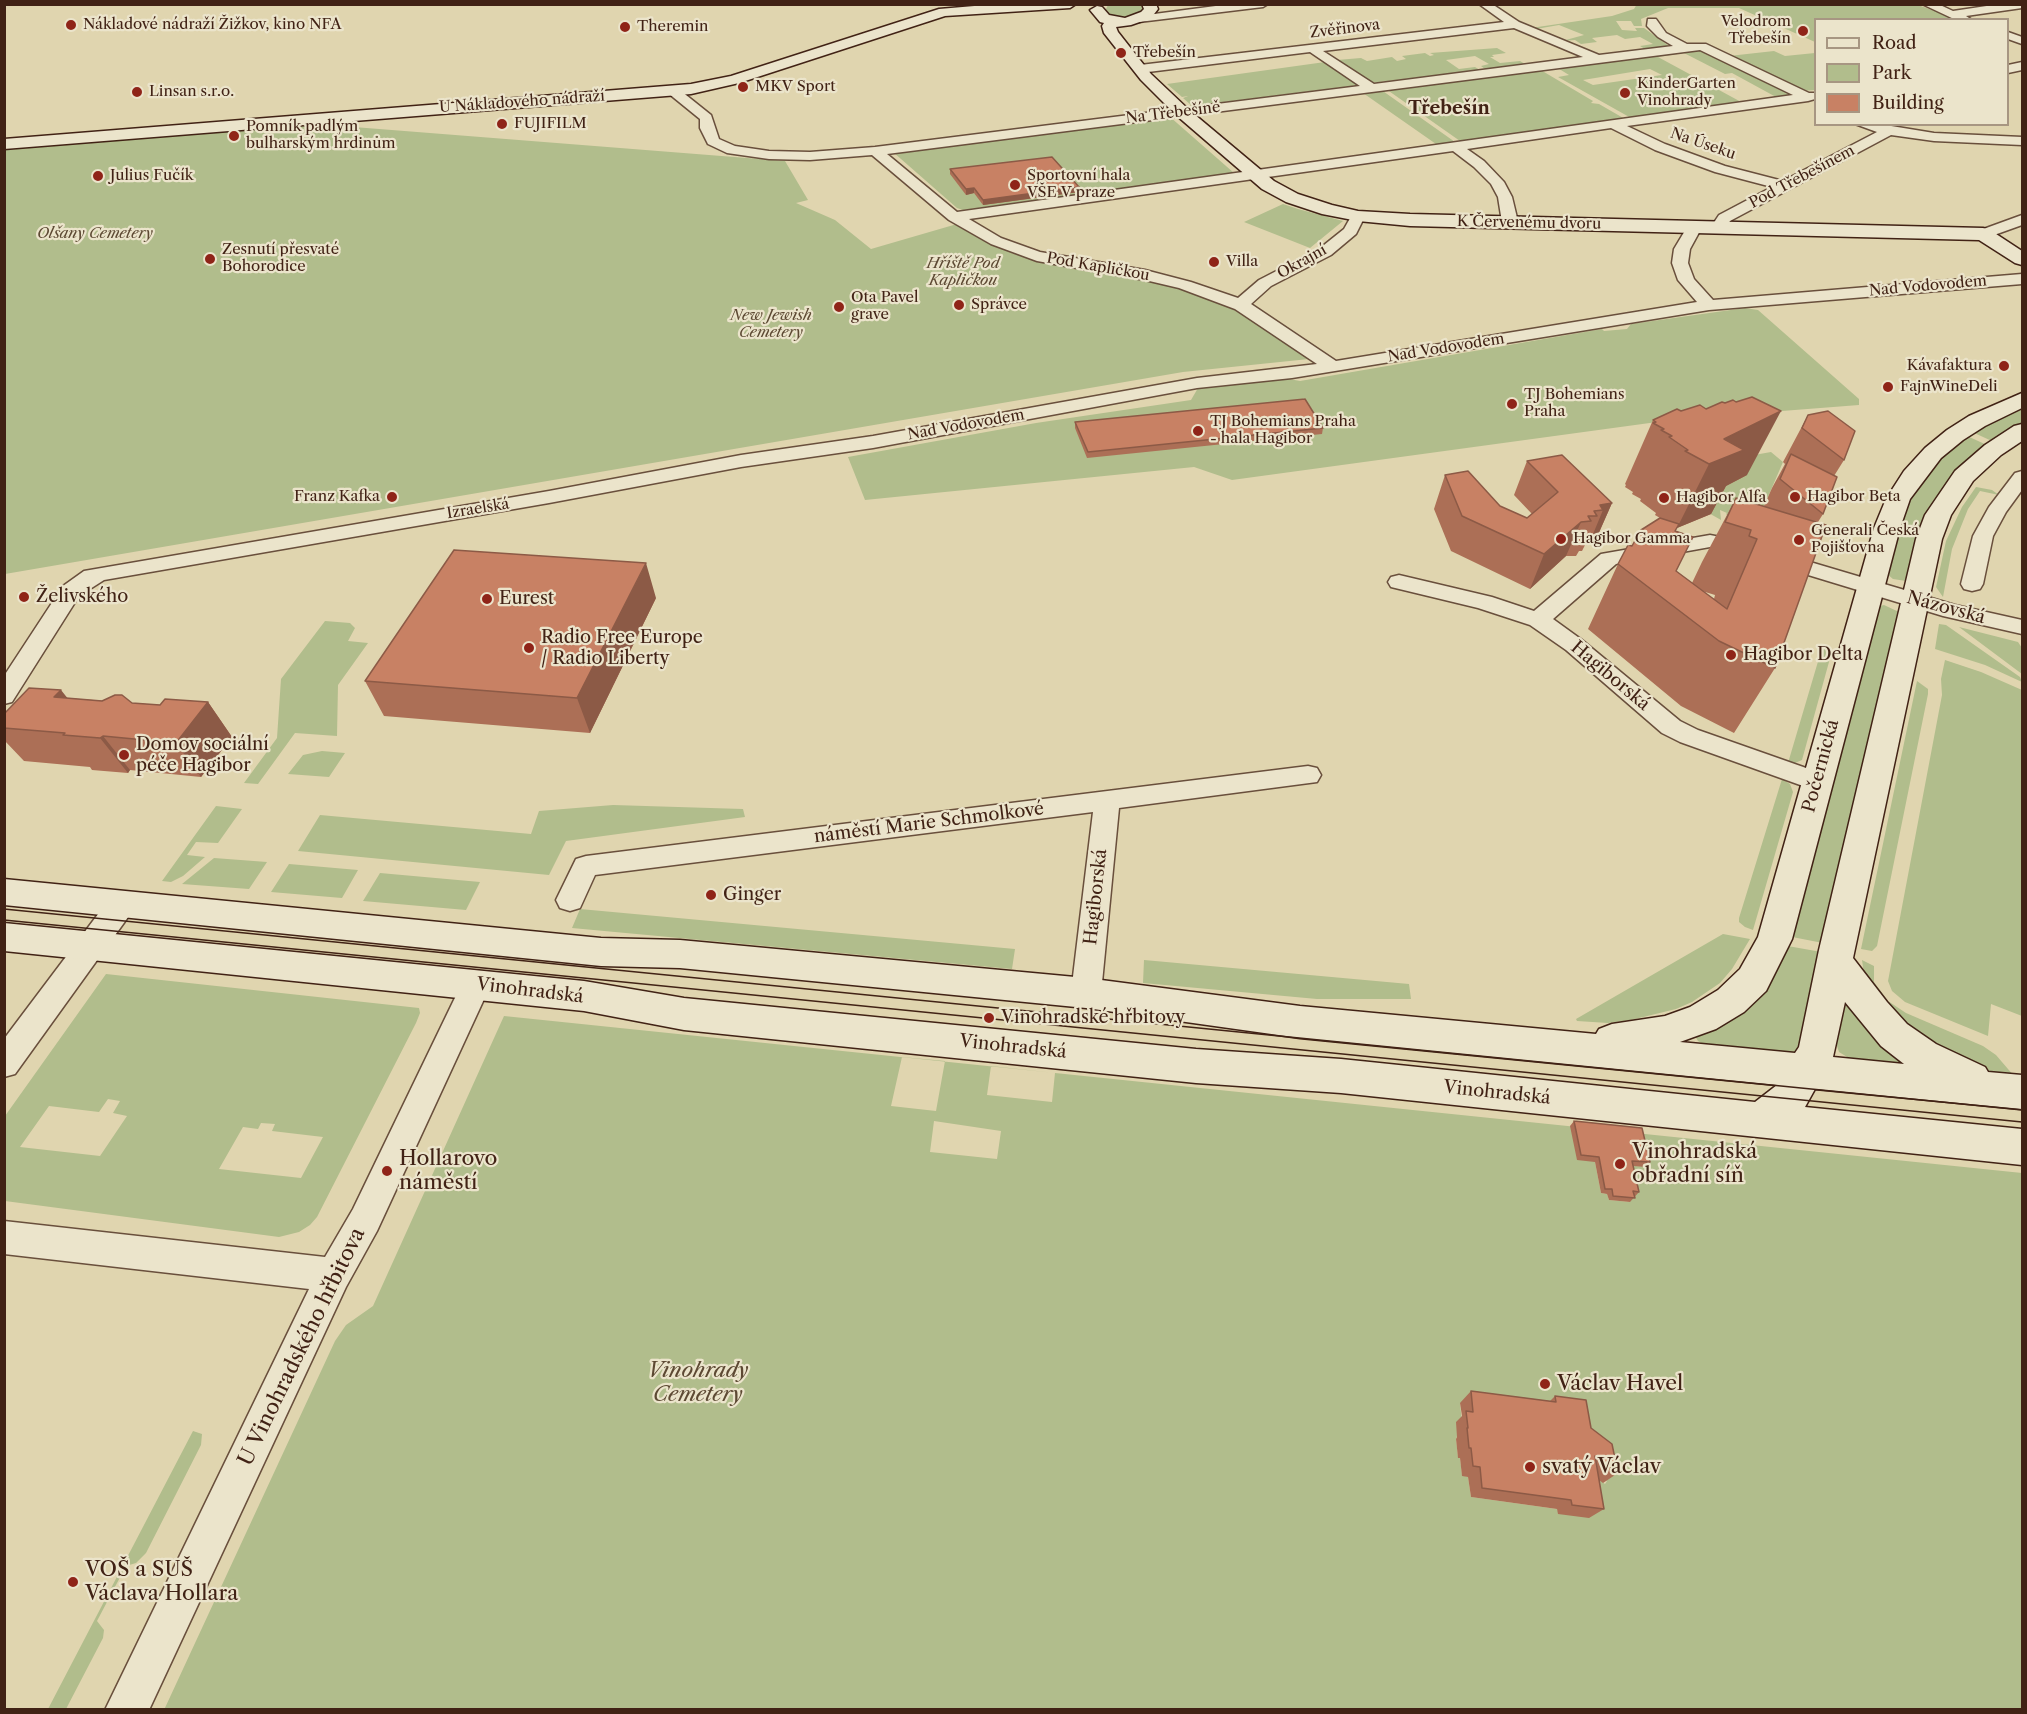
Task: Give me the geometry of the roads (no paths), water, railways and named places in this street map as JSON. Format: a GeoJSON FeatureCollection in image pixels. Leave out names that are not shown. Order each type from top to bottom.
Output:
{"type":"FeatureCollection","features":[{"type":"Feature","properties":{"kind":"street","name":"U Nákladového nádraží"},"geometry":{"type":"LineString","coordinates":[[4,144],[672,90],[735,80],[944,12],[1070,4]]}},
{"type":"Feature","properties":{"kind":"street"},"geometry":{"type":"LineString","coordinates":[[1081,4],[1099,6],[1102,17],[1114,21],[1263,4]]}},
{"type":"Feature","properties":{"kind":"street"},"geometry":{"type":"LineString","coordinates":[[1484,4],[1515,24],[1598,59]]}},
{"type":"Feature","properties":{"kind":"street"},"geometry":{"type":"LineString","coordinates":[[1927,4],[1962,18]]}},
{"type":"Feature","properties":{"kind":"street"},"geometry":{"type":"LineString","coordinates":[[1953,14],[2022,5]]}},
{"type":"Feature","properties":{"kind":"street"},"geometry":{"type":"LineString","coordinates":[[1139,19],[1146,15],[1150,6],[1214,10]]}},
{"type":"Feature","properties":{"kind":"street","name":"K Červenému dvoru"},"geometry":{"type":"LineString","coordinates":[[1114,21],[1109,29],[1140,69],[1182,112],[1254,174],[1292,198],[1328,210],[1358,216],[1401,220],[1983,234]]}},
{"type":"Feature","properties":{"kind":"street"},"geometry":{"type":"LineString","coordinates":[[1652,21],[1653,26],[1662,35],[1685,48]]}},
{"type":"Feature","properties":{"kind":"street","name":"Zvěřinova"},"geometry":{"type":"LineString","coordinates":[[1140,69],[1515,24]]}},
{"type":"Feature","properties":{"kind":"street","name":"Na Třebešíně"},"geometry":{"type":"LineString","coordinates":[[672,90],[706,118],[707,128],[713,141],[732,150],[769,155],[810,156],[875,151],[1702,46],[1812,96]]}},
{"type":"Feature","properties":{"kind":"street"},"geometry":{"type":"LineString","coordinates":[[1313,49],[1370,87]]}},
{"type":"Feature","properties":{"kind":"street"},"geometry":{"type":"LineString","coordinates":[[954,217],[1812,96]]}},
{"type":"Feature","properties":{"kind":"street"},"geometry":{"type":"LineString","coordinates":[[1791,99],[1814,110]]}},
{"type":"Feature","properties":{"kind":"street","name":"Na Úseku"},"geometry":{"type":"LineString","coordinates":[[1613,124],[1660,147],[1700,162],[1786,186]]}},
{"type":"Feature","properties":{"kind":"street"},"geometry":{"type":"LineString","coordinates":[[1869,126],[1934,137],[2022,141]]}},
{"type":"Feature","properties":{"kind":"street","name":"Pod Třebešínem"},"geometry":{"type":"LineString","coordinates":[[1719,227],[1724,218],[1889,131]]}},
{"type":"Feature","properties":{"kind":"street"},"geometry":{"type":"LineString","coordinates":[[1455,146],[1479,164],[1497,182],[1504,197],[1510,222]]}},
{"type":"Feature","properties":{"kind":"street","name":"Pod Kapličkou"},"geometry":{"type":"LineString","coordinates":[[875,151],[954,217],[996,241],[1021,252],[1165,280],[1241,305],[1332,366]]}},
{"type":"Feature","properties":{"kind":"street","name":"Okrajní"},"geometry":{"type":"LineString","coordinates":[[1241,305],[1265,283],[1325,252],[1351,231],[1358,216]]}},
{"type":"Feature","properties":{"kind":"street"},"geometry":{"type":"LineString","coordinates":[[1983,234],[2022,220]]}},
{"type":"Feature","properties":{"kind":"street"},"geometry":{"type":"LineString","coordinates":[[1694,227],[1682,249],[1680,263],[1686,280],[1709,305]]}},
{"type":"Feature","properties":{"kind":"street"},"geometry":{"type":"LineString","coordinates":[[1983,234],[2022,259]]}},
{"type":"Feature","properties":{"kind":"street","name":"Nad Vodovodem"},"geometry":{"type":"LineString","coordinates":[[873,442],[1197,383],[1332,366],[1709,305],[2022,279]]}},
{"type":"Feature","properties":{"kind":"street","name":"Počernická"},"geometry":{"type":"LineString","coordinates":[[1554,1046],[1665,1032],[1703,1018],[1731,1001],[1753,980],[1775,939],[1887,528],[1898,499],[1912,476],[1933,453],[1966,427],[2022,400]]}},
{"type":"Feature","properties":{"kind":"street"},"geometry":{"type":"LineString","coordinates":[[1761,1120],[1789,1098],[1817,1051],[1929,539],[1949,496],[1971,469],[1993,450],[2022,431]]}},
{"type":"Feature","properties":{"kind":"street","name":"Izraelská"},"geometry":{"type":"LineString","coordinates":[[4,696],[71,591],[84,581],[104,573],[549,498],[741,461],[873,442]]}},
{"type":"Feature","properties":{"kind":"street"},"geometry":{"type":"LineString","coordinates":[[1972,584],[1983,536],[1995,511],[2022,477]]}},
{"type":"Feature","properties":{"kind":"street","name":"Názovská"},"geometry":{"type":"LineString","coordinates":[[1538,620],[1609,559],[1710,541],[1729,544],[1915,600],[2022,627]]}},
{"type":"Feature","properties":{"kind":"street","name":"Hagiborská"},"geometry":{"type":"LineString","coordinates":[[1399,582],[1484,602],[1538,620],[1574,645],[1671,727],[1689,736],[1817,782]]}},
{"type":"Feature","properties":{"kind":"street","name":"náměstí Marie Schmolkové"},"geometry":{"type":"LineString","coordinates":[[570,900],[586,866],[1308,775]]}},
{"type":"Feature","properties":{"kind":"street","name":"Hagiborská"},"geometry":{"type":"LineString","coordinates":[[1086,993],[1107,801]]}},
{"type":"Feature","properties":{"kind":"street"},"geometry":{"type":"LineString","coordinates":[[4,892],[601,952],[704,956],[1086,993],[1300,1022],[2012,1091]]}},
{"type":"Feature","properties":{"kind":"street"},"geometry":{"type":"LineString","coordinates":[[4,1064],[121,905]]}},
{"type":"Feature","properties":{"kind":"street","name":"Vinohradská"},"geometry":{"type":"LineString","coordinates":[[4,938],[584,996],[658,1011],[1196,1066],[1341,1076],[2022,1147]]}},
{"type":"Feature","properties":{"kind":"street"},"geometry":{"type":"LineString","coordinates":[[1835,961],[1874,1013],[1894,1035],[1923,1056],[1961,1075],[2012,1091]]}},
{"type":"Feature","properties":{"kind":"street","name":"U Vinohradského hřbitova"},"geometry":{"type":"LineString","coordinates":[[126,1710],[334,1275],[365,1220],[476,984]]}},
{"type":"Feature","properties":{"kind":"street"},"geometry":{"type":"LineString","coordinates":[[4,1237],[334,1275]]}},
{"type":"Feature","properties":{"kind":"tram line"},"geometry":{"type":"LineString","coordinates":[[4,909],[2022,1110]]}},
{"type":"Feature","properties":{"kind":"tram line"},"geometry":{"type":"LineString","coordinates":[[4,920],[2022,1122]]}},
{"type":"Feature","properties":{"kind":"place","name":"Nákladové nádraží Žižkov, kino NFA"},"geometry":{"type":"Point","coordinates":[71,25]}},
{"type":"Feature","properties":{"kind":"place","name":"Theremin"},"geometry":{"type":"Point","coordinates":[625,27]}},
{"type":"Feature","properties":{"kind":"place","name":"Velodrom Třebešín"},"geometry":{"type":"Point","coordinates":[1803,31]}},
{"type":"Feature","properties":{"kind":"place","name":"Třebešín"},"geometry":{"type":"Point","coordinates":[1121,53]}},
{"type":"Feature","properties":{"kind":"place","name":"MKV Sport"},"geometry":{"type":"Point","coordinates":[743,87]}},
{"type":"Feature","properties":{"kind":"place","name":"Linsan s.r.o."},"geometry":{"type":"Point","coordinates":[137,92]}},
{"type":"Feature","properties":{"kind":"place","name":"KinderGarten Vinohrady"},"geometry":{"type":"Point","coordinates":[1625,93]}},
{"type":"Feature","properties":{"kind":"place","name":"FUJIFILM"},"geometry":{"type":"Point","coordinates":[502,124]}},
{"type":"Feature","properties":{"kind":"place","name":"Pomník padlým bulharským hrdinům"},"geometry":{"type":"Point","coordinates":[234,136]}},
{"type":"Feature","properties":{"kind":"place","name":"Julius Fučík"},"geometry":{"type":"Point","coordinates":[98,176]}},
{"type":"Feature","properties":{"kind":"place","name":"Sportovní hala VŠE V praze"},"geometry":{"type":"Point","coordinates":[1015,185]}},
{"type":"Feature","properties":{"kind":"place","name":"Zesnutí přesvaté Bohorodice"},"geometry":{"type":"Point","coordinates":[210,259]}},
{"type":"Feature","properties":{"kind":"place","name":"Villa"},"geometry":{"type":"Point","coordinates":[1214,262]}},
{"type":"Feature","properties":{"kind":"place","name":"Správce"},"geometry":{"type":"Point","coordinates":[959,305]}},
{"type":"Feature","properties":{"kind":"place","name":"Ota Pavel grave"},"geometry":{"type":"Point","coordinates":[839,307]}},
{"type":"Feature","properties":{"kind":"place","name":"Kávafaktura"},"geometry":{"type":"Point","coordinates":[2004,366]}},
{"type":"Feature","properties":{"kind":"place","name":"FajnWineDeli"},"geometry":{"type":"Point","coordinates":[1888,387]}},
{"type":"Feature","properties":{"kind":"place","name":"TJ Bohemians Praha"},"geometry":{"type":"Point","coordinates":[1512,404]}},
{"type":"Feature","properties":{"kind":"place","name":"TJ Bohemians Praha - hala Hagibor"},"geometry":{"type":"Point","coordinates":[1198,431]}},
{"type":"Feature","properties":{"kind":"place","name":"Franz Kafka"},"geometry":{"type":"Point","coordinates":[392,497]}},
{"type":"Feature","properties":{"kind":"place","name":"Hagibor Beta"},"geometry":{"type":"Point","coordinates":[1795,497]}},
{"type":"Feature","properties":{"kind":"place","name":"Hagibor Alfa"},"geometry":{"type":"Point","coordinates":[1664,498]}},
{"type":"Feature","properties":{"kind":"place","name":"Hagibor Gamma"},"geometry":{"type":"Point","coordinates":[1561,539]}},
{"type":"Feature","properties":{"kind":"place","name":"Generali Česká Pojišťovna"},"geometry":{"type":"Point","coordinates":[1799,540]}},
{"type":"Feature","properties":{"kind":"place","name":"Želivského"},"geometry":{"type":"Point","coordinates":[24,597]}},
{"type":"Feature","properties":{"kind":"place","name":"Eurest"},"geometry":{"type":"Point","coordinates":[487,599]}},
{"type":"Feature","properties":{"kind":"place","name":"Radio Free Europe / Radio Liberty"},"geometry":{"type":"Point","coordinates":[529,648]}},
{"type":"Feature","properties":{"kind":"place","name":"Hagibor Delta"},"geometry":{"type":"Point","coordinates":[1731,655]}},
{"type":"Feature","properties":{"kind":"place","name":"Domov sociální péče Hagibor"},"geometry":{"type":"Point","coordinates":[124,755]}},
{"type":"Feature","properties":{"kind":"place","name":"Ginger"},"geometry":{"type":"Point","coordinates":[711,895]}},
{"type":"Feature","properties":{"kind":"place","name":"Vinohradské hřbitovy"},"geometry":{"type":"Point","coordinates":[989,1018]}},
{"type":"Feature","properties":{"kind":"place","name":"Vinohradská obřadní síň"},"geometry":{"type":"Point","coordinates":[1620,1164]}},
{"type":"Feature","properties":{"kind":"place","name":"Hollarovo náměstí"},"geometry":{"type":"Point","coordinates":[387,1171]}},
{"type":"Feature","properties":{"kind":"place","name":"Václav Havel"},"geometry":{"type":"Point","coordinates":[1545,1384]}},
{"type":"Feature","properties":{"kind":"place","name":"svatý Václav"},"geometry":{"type":"Point","coordinates":[1530,1467]}},
{"type":"Feature","properties":{"kind":"place","name":"VOŠ a SUŠ Václava Hollara"},"geometry":{"type":"Point","coordinates":[73,1582]}},
{"type":"Feature","properties":{"kind":"district","name":"Třebešín"},"geometry":{"type":"Point","coordinates":[1449,109]}},
{"type":"Feature","properties":{"kind":"park label","name":"Olšany Cemetery"},"geometry":{"type":"Point","coordinates":[95,234]}},
{"type":"Feature","properties":{"kind":"park label","name":"Hříště Pod Kapličkou"},"geometry":{"type":"Point","coordinates":[963,272]}},
{"type":"Feature","properties":{"kind":"park label","name":"New Jewish Cemetery"},"geometry":{"type":"Point","coordinates":[771,324]}},
{"type":"Feature","properties":{"kind":"park label","name":"Vinohrady Cemetery"},"geometry":{"type":"Point","coordinates":[698,1383]}}]}
